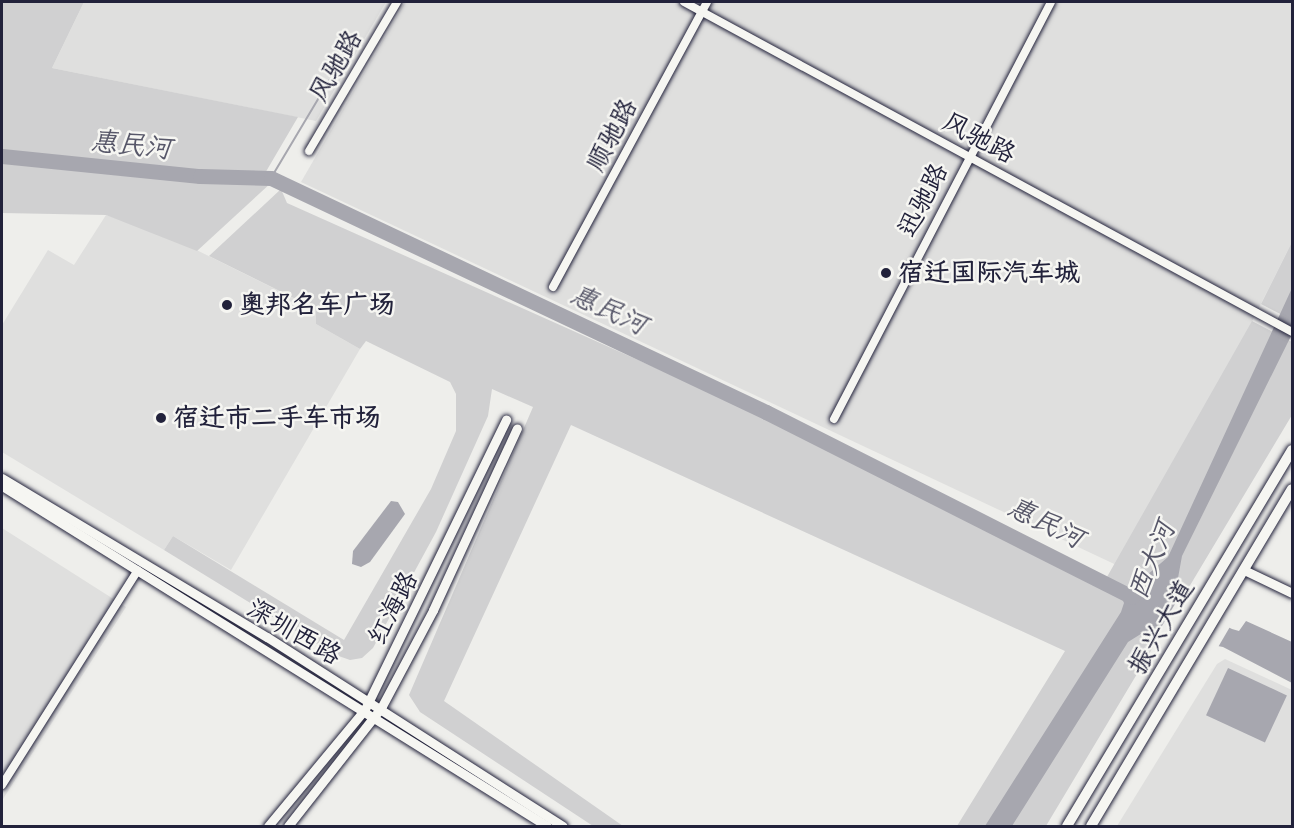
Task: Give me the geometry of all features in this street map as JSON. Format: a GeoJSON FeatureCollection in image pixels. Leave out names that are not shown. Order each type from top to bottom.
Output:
{"type":"FeatureCollection","features":[{"type":"Feature","properties":{"kind":"main road","name":"振兴大道"},"geometry":{"type":"LineString","coordinates":[[1067,826],[1293,450]]}},
{"type":"Feature","properties":{"kind":"main road","name":"振兴大道"},"geometry":{"type":"LineString","coordinates":[[1091,826],[1293,489]]}},
{"type":"Feature","properties":{"kind":"street","name":"风驰路"},"geometry":{"type":"LineString","coordinates":[[309,151],[397,2]]}},
{"type":"Feature","properties":{"kind":"street","name":"风驰路"},"geometry":{"type":"LineString","coordinates":[[684,2],[1293,332]]}},
{"type":"Feature","properties":{"kind":"street","name":"顺驰路"},"geometry":{"type":"LineString","coordinates":[[553,287],[706,2]]}},
{"type":"Feature","properties":{"kind":"street","name":"迅驰路"},"geometry":{"type":"LineString","coordinates":[[834,419],[969,156],[1052,2]]}},
{"type":"Feature","properties":{"kind":"street","name":"红海路"},"geometry":{"type":"LineString","coordinates":[[268,826],[367,705],[506,420]]}},
{"type":"Feature","properties":{"kind":"street","name":"红海路"},"geometry":{"type":"LineString","coordinates":[[288,826],[379,712],[433,610],[517,428]]}},
{"type":"Feature","properties":{"kind":"street","name":"深圳西路"},"geometry":{"type":"LineString","coordinates":[[2,478],[367,705]]}},
{"type":"Feature","properties":{"kind":"street","name":"深圳西路"},"geometry":{"type":"LineString","coordinates":[[2,486],[138,570],[379,712],[563,826]]}},
{"type":"Feature","properties":{"kind":"street"},"geometry":{"type":"LineString","coordinates":[[2,785],[138,570]]}},
{"type":"Feature","properties":{"kind":"street"},"geometry":{"type":"LineString","coordinates":[[1245,570],[1293,593]]}},
{"type":"Feature","properties":{"kind":"street","name":"深圳西路"},"geometry":{"type":"LineString","coordinates":[[379,712],[547,826]]}},
{"type":"Feature","properties":{"kind":"shaded area"},"geometry":{"type":"Polygon","coordinates":[[[2,2],[84,2],[52,68],[298,117],[264,175],[2,153],[2,2]]]}},
{"type":"Feature","properties":{"kind":"shaded area"},"geometry":{"type":"Polygon","coordinates":[[[84,2],[386,2],[316,121],[52,68],[84,2]]]}},
{"type":"Feature","properties":{"kind":"shaded area","name":"宿迁国际汽车城"},"geometry":{"type":"Polygon","coordinates":[[[405,2],[1292,2],[1292,242],[1127,570],[301,182],[405,2]]]}},
{"type":"Feature","properties":{"kind":"shaded area"},"geometry":{"type":"Polygon","coordinates":[[[2,161],[198,179],[272,182],[197,251],[106,215],[2,213],[2,161]]]}},
{"type":"Feature","properties":{"kind":"shaded area"},"geometry":{"type":"Polygon","coordinates":[[[281,189],[287,203],[723,398],[1103,584],[1252,321],[1292,342],[1292,415],[1046,826],[957,826],[1065,651],[571,425],[444,701],[623,826],[593,826],[420,712],[409,695],[533,407],[492,389],[488,416],[436,532],[373,648],[362,658],[350,660],[333,654],[164,550],[173,536],[344,640],[431,489],[456,431],[456,394],[450,382],[366,341],[360,349],[316,324],[316,309],[209,256],[281,189]]]}},
{"type":"Feature","properties":{"kind":"shaded area","name":"宿迁市二手车市场"},"geometry":{"type":"Polygon","coordinates":[[[106,215],[158,231],[316,309],[316,324],[360,349],[231,570],[173,536],[164,550],[2,452],[2,325],[48,250],[74,265],[106,215]]]}},
{"type":"Feature","properties":{"kind":"shaded area"},"geometry":{"type":"Polygon","coordinates":[[[1292,242],[1292,320],[1261,304],[1292,242]]]}},
{"type":"Feature","properties":{"kind":"shaded area"},"geometry":{"type":"Polygon","coordinates":[[[1292,288],[1292,334],[1182,556],[1174,600],[1232,629],[1239,631],[1246,621],[1292,642],[1292,683],[1223,647],[1144,632],[1128,642],[1012,826],[985,826],[1121,612],[1124,603],[1116,585],[1132,588],[1168,557],[1292,288]]]}},
{"type":"Feature","properties":{"kind":"shaded area"},"geometry":{"type":"Polygon","coordinates":[[[391,501],[398,502],[405,514],[370,562],[361,567],[352,564],[353,551],[391,501]]]}},
{"type":"Feature","properties":{"kind":"shaded area"},"geometry":{"type":"Polygon","coordinates":[[[2,528],[126,607],[3,799],[2,798],[2,528]]]}},
{"type":"Feature","properties":{"kind":"shaded area"},"geometry":{"type":"Polygon","coordinates":[[[1225,659],[1292,690],[1292,826],[1117,826],[1217,664],[1225,659]]]}},
{"type":"Feature","properties":{"kind":"shaded area"},"geometry":{"type":"Polygon","coordinates":[[[1228,668],[1287,695],[1265,743],[1206,715],[1228,668]]]}},
{"type":"Feature","properties":{"kind":"pier"},"geometry":{"type":"Polygon","coordinates":[[[1178,599],[1231,625],[1217,649],[1156,636],[1178,599]]]}},
{"type":"Feature","properties":{"kind":"waterway"},"geometry":{"type":"LineString","coordinates":[[271,178],[348,49]]}},
{"type":"Feature","properties":{"kind":"waterway","name":"惠民河"},"geometry":{"type":"LineString","coordinates":[[2,156],[200,176],[271,178],[766,412],[1132,597]]}},
{"type":"Feature","properties":{"kind":"place","name":"宿迁国际汽车城"},"geometry":{"type":"Point","coordinates":[886,273]}},
{"type":"Feature","properties":{"kind":"place","name":"奥邦名车广场"},"geometry":{"type":"Point","coordinates":[227,305]}},
{"type":"Feature","properties":{"kind":"place","name":"宿迁市二手车市场"},"geometry":{"type":"Point","coordinates":[161,418]}},
{"type":"Feature","properties":{"kind":"water label","name":"西大河"},"geometry":{"type":"Point","coordinates":[1151,560]}}]}
